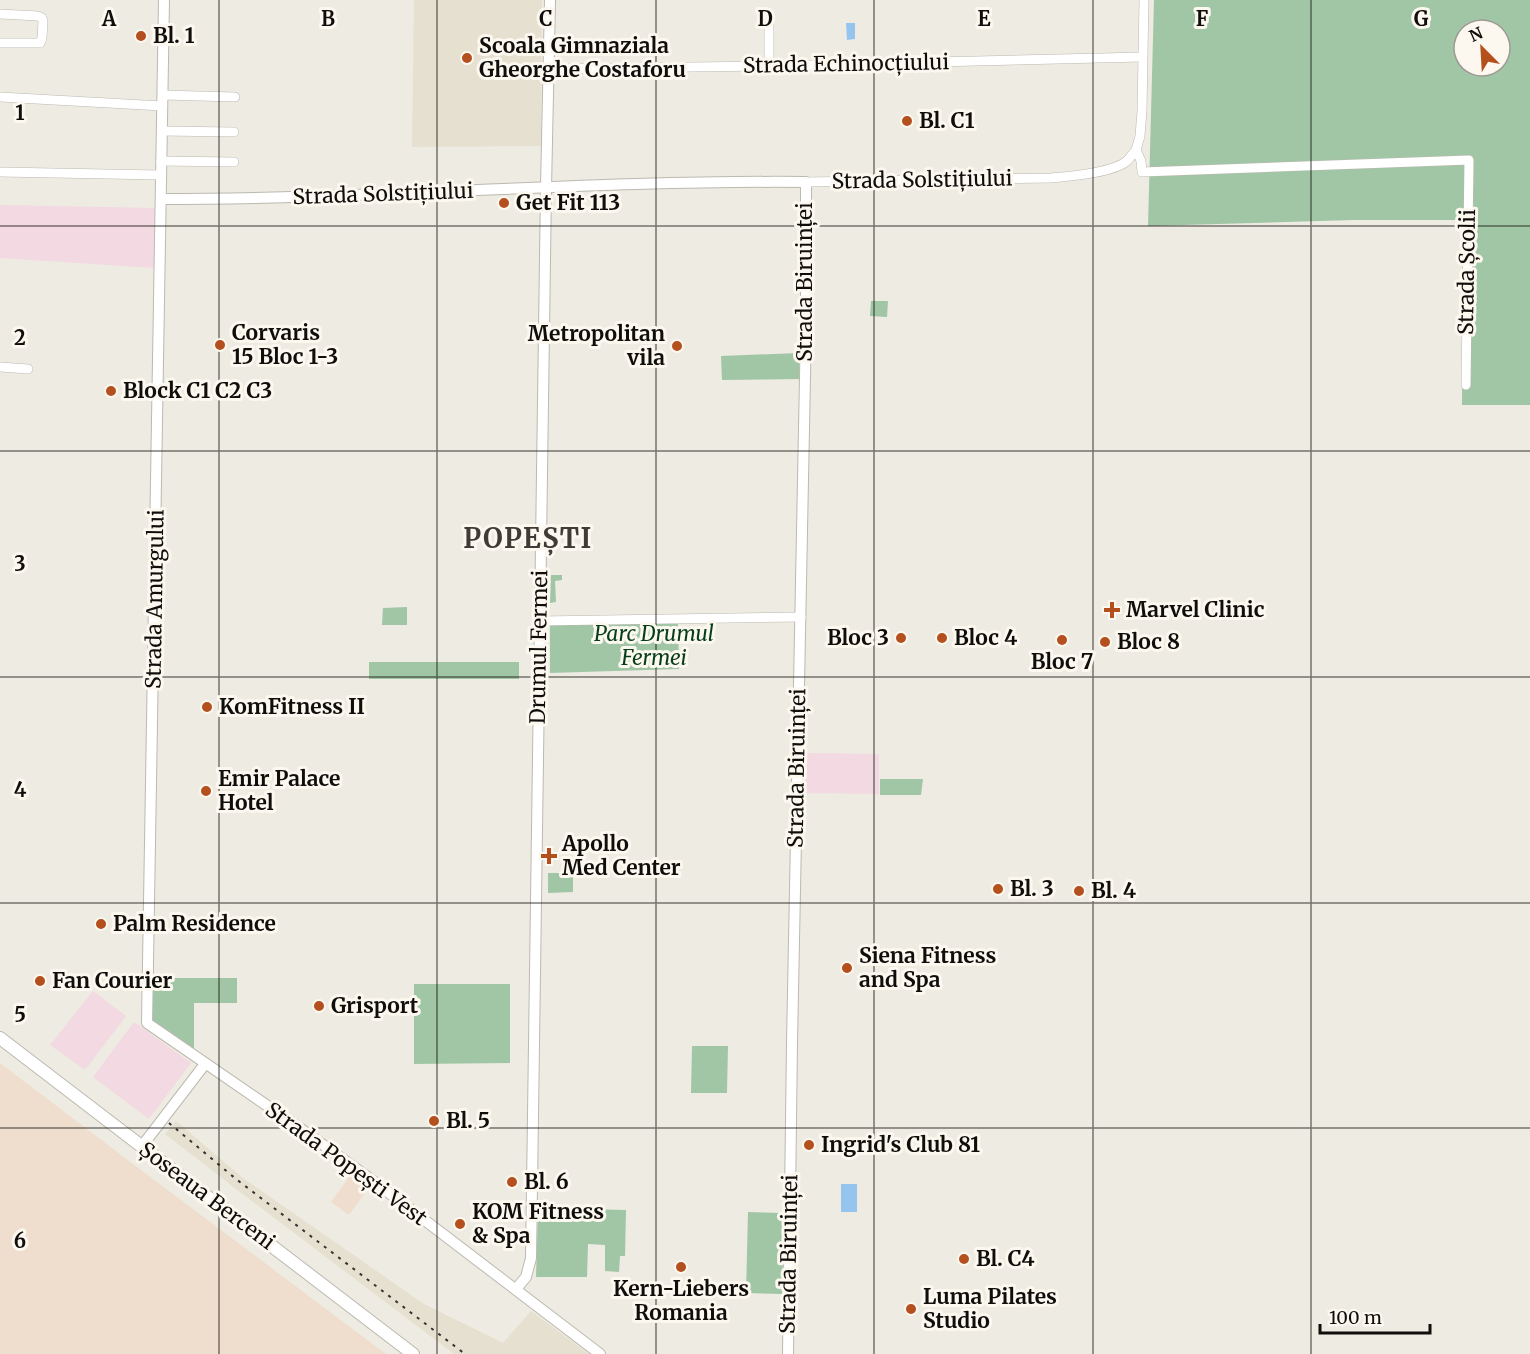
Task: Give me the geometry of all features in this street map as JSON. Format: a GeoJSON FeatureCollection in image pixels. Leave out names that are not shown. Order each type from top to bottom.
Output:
{"type":"FeatureCollection","features":[{"type":"Feature","properties":{"kind":"main road","name":"Șoseaua Berceni"},"geometry":{"type":"LineString","coordinates":[[0,1038],[413,1354]]}},
{"type":"Feature","properties":{"kind":"street","name":"Strada Amurgului"},"geometry":{"type":"LineString","coordinates":[[147,1023],[164,0]]}},
{"type":"Feature","properties":{"kind":"street","name":"Drumul Fermei"},"geometry":{"type":"LineString","coordinates":[[516,1289],[526,1277],[531,1258],[550,0]]}},
{"type":"Feature","properties":{"kind":"street"},"geometry":{"type":"LineString","coordinates":[[1136,150],[1140,136],[1142,111],[1144,0]]}},
{"type":"Feature","properties":{"kind":"street"},"geometry":{"type":"LineString","coordinates":[[0,14],[38,16],[43,21],[40,43],[0,43]]}},
{"type":"Feature","properties":{"kind":"street"},"geometry":{"type":"LineString","coordinates":[[769,25],[769,66]]}},
{"type":"Feature","properties":{"kind":"street","name":"Strada Echinocțiului"},"geometry":{"type":"LineString","coordinates":[[549,69],[1142,57]]}},
{"type":"Feature","properties":{"kind":"street"},"geometry":{"type":"LineString","coordinates":[[0,97],[163,100],[235,97]]}},
{"type":"Feature","properties":{"kind":"street"},"geometry":{"type":"LineString","coordinates":[[162,131],[234,132]]}},
{"type":"Feature","properties":{"kind":"street","name":"Strada Școlii"},"geometry":{"type":"LineString","coordinates":[[1136,150],[1141,161],[1142,172],[1469,160],[1466,385]]}},
{"type":"Feature","properties":{"kind":"street","name":"Strada Solstițiului"},"geometry":{"type":"LineString","coordinates":[[161,199],[296,198],[614,185],[1051,178],[1090,173],[1118,165],[1127,161],[1136,150]]}},
{"type":"Feature","properties":{"kind":"street"},"geometry":{"type":"LineString","coordinates":[[162,161],[234,162]]}},
{"type":"Feature","properties":{"kind":"street"},"geometry":{"type":"LineString","coordinates":[[0,172],[161,175]]}},
{"type":"Feature","properties":{"kind":"street","name":"Strada Biruinței"},"geometry":{"type":"LineString","coordinates":[[788,1354],[791,943],[801,617],[806,182]]}},
{"type":"Feature","properties":{"kind":"street"},"geometry":{"type":"LineString","coordinates":[[0,367],[28,369]]}},
{"type":"Feature","properties":{"kind":"street"},"geometry":{"type":"LineString","coordinates":[[540,621],[801,617]]}},
{"type":"Feature","properties":{"kind":"street","name":"Strada Popești Vest"},"geometry":{"type":"LineString","coordinates":[[147,1023],[376,1183],[600,1354]]}},
{"type":"Feature","properties":{"kind":"street"},"geometry":{"type":"LineString","coordinates":[[142,1146],[205,1064]]}},
{"type":"Feature","properties":{"kind":"shaded area"},"geometry":{"type":"Polygon","coordinates":[[[414,0],[542,0],[541,146],[412,147],[414,0]]]}},
{"type":"Feature","properties":{"kind":"shaded area"},"geometry":{"type":"Polygon","coordinates":[[[0,205],[155,208],[154,268],[0,258],[0,205]]]}},
{"type":"Feature","properties":{"kind":"shaded area"},"geometry":{"type":"Polygon","coordinates":[[[803,753],[879,754],[879,794],[803,793],[803,753]]]}},
{"type":"Feature","properties":{"kind":"shaded area"},"geometry":{"type":"Polygon","coordinates":[[[93,991],[126,1016],[85,1070],[50,1045],[93,991]]]}},
{"type":"Feature","properties":{"kind":"shaded area"},"geometry":{"type":"Polygon","coordinates":[[[134,1022],[191,1063],[149,1119],[93,1077],[134,1022]]]}},
{"type":"Feature","properties":{"kind":"shaded area"},"geometry":{"type":"Polygon","coordinates":[[[0,1063],[137,1167],[386,1354],[0,1354],[0,1063]]]}},
{"type":"Feature","properties":{"kind":"shaded area"},"geometry":{"type":"Polygon","coordinates":[[[176,1121],[243,1178],[424,1304],[503,1343],[531,1311],[589,1354],[454,1354],[165,1134],[176,1121]]]}},
{"type":"Feature","properties":{"kind":"shaded area"},"geometry":{"type":"Polygon","coordinates":[[[352,1173],[370,1186],[349,1215],[331,1202],[352,1173]]]}},
{"type":"Feature","properties":{"kind":"green space"},"geometry":{"type":"Polygon","coordinates":[[[1154,0],[1530,0],[1530,405],[1462,405],[1463,220],[1354,220],[1148,226],[1154,0]]]}},
{"type":"Feature","properties":{"kind":"green space"},"geometry":{"type":"Polygon","coordinates":[[[871,301],[888,301],[887,317],[870,316],[871,301]]]}},
{"type":"Feature","properties":{"kind":"green space"},"geometry":{"type":"Polygon","coordinates":[[[799,353],[800,379],[722,380],[721,356],[799,353]]]}},
{"type":"Feature","properties":{"kind":"green space"},"geometry":{"type":"Polygon","coordinates":[[[551,575],[562,575],[562,580],[555,581],[556,602],[550,603],[551,575]]]}},
{"type":"Feature","properties":{"kind":"green space"},"geometry":{"type":"Polygon","coordinates":[[[407,607],[407,625],[382,625],[383,608],[407,607]]]}},
{"type":"Feature","properties":{"kind":"green space","name":"Parc Drumul Fermei"},"geometry":{"type":"Polygon","coordinates":[[[678,622],[679,669],[550,673],[550,625],[678,622]]]}},
{"type":"Feature","properties":{"kind":"green space"},"geometry":{"type":"Polygon","coordinates":[[[369,662],[519,662],[519,679],[369,679],[369,662]]]}},
{"type":"Feature","properties":{"kind":"green space"},"geometry":{"type":"Polygon","coordinates":[[[880,779],[923,779],[921,795],[880,795],[880,779]]]}},
{"type":"Feature","properties":{"kind":"green space"},"geometry":{"type":"Polygon","coordinates":[[[548,873],[573,873],[573,892],[548,893],[548,873]]]}},
{"type":"Feature","properties":{"kind":"green space"},"geometry":{"type":"Polygon","coordinates":[[[153,978],[237,978],[237,1003],[194,1003],[194,1051],[152,1022],[153,978]]]}},
{"type":"Feature","properties":{"kind":"green space"},"geometry":{"type":"Polygon","coordinates":[[[414,984],[510,984],[510,1063],[414,1064],[414,984]]]}},
{"type":"Feature","properties":{"kind":"green space"},"geometry":{"type":"Polygon","coordinates":[[[692,1046],[728,1046],[727,1093],[691,1093],[692,1046]]]}},
{"type":"Feature","properties":{"kind":"green space"},"geometry":{"type":"Polygon","coordinates":[[[538,1208],[626,1210],[625,1256],[620,1256],[619,1272],[605,1271],[605,1245],[588,1244],[587,1277],[536,1277],[538,1208]]]}},
{"type":"Feature","properties":{"kind":"green space"},"geometry":{"type":"Polygon","coordinates":[[[748,1212],[784,1213],[782,1294],[746,1293],[748,1212]]]}},
{"type":"Feature","properties":{"kind":"water"},"geometry":{"type":"Polygon","coordinates":[[[846,23],[855,23],[855,39],[847,40],[846,23]]]}},
{"type":"Feature","properties":{"kind":"water"},"geometry":{"type":"Polygon","coordinates":[[[841,1184],[857,1184],[857,1212],[841,1212],[841,1184]]]}},
{"type":"Feature","properties":{"kind":"railway"},"geometry":{"type":"LineString","coordinates":[[169,1123],[236,1179],[465,1354]]}},
{"type":"Feature","properties":{"kind":"place","name":"Bl. 1"},"geometry":{"type":"Point","coordinates":[141,36]}},
{"type":"Feature","properties":{"kind":"place","name":"Scoala Gimnaziala Gheorghe Costaforu"},"geometry":{"type":"Point","coordinates":[467,58]}},
{"type":"Feature","properties":{"kind":"place","name":"Bl. C1"},"geometry":{"type":"Point","coordinates":[907,121]}},
{"type":"Feature","properties":{"kind":"place","name":"Get Fit 113"},"geometry":{"type":"Point","coordinates":[504,203]}},
{"type":"Feature","properties":{"kind":"place","name":"Corvaris 15 Bloc 1-3"},"geometry":{"type":"Point","coordinates":[220,345]}},
{"type":"Feature","properties":{"kind":"place","name":"Metropolitan vila"},"geometry":{"type":"Point","coordinates":[677,346]}},
{"type":"Feature","properties":{"kind":"place","name":"Block C1 C2 C3"},"geometry":{"type":"Point","coordinates":[111,391]}},
{"type":"Feature","properties":{"kind":"place","name":"Marvel Clinic"},"geometry":{"type":"Point","coordinates":[1112,610]}},
{"type":"Feature","properties":{"kind":"place","name":"Bloc 3"},"geometry":{"type":"Point","coordinates":[901,638]}},
{"type":"Feature","properties":{"kind":"place","name":"Bloc 4"},"geometry":{"type":"Point","coordinates":[942,638]}},
{"type":"Feature","properties":{"kind":"place","name":"Bloc 7"},"geometry":{"type":"Point","coordinates":[1062,640]}},
{"type":"Feature","properties":{"kind":"place","name":"Bloc 8"},"geometry":{"type":"Point","coordinates":[1105,642]}},
{"type":"Feature","properties":{"kind":"place","name":"KomFitness II"},"geometry":{"type":"Point","coordinates":[207,707]}},
{"type":"Feature","properties":{"kind":"place","name":"Emir Palace Hotel"},"geometry":{"type":"Point","coordinates":[206,791]}},
{"type":"Feature","properties":{"kind":"place","name":"Apollo Med Center"},"geometry":{"type":"Point","coordinates":[549,856]}},
{"type":"Feature","properties":{"kind":"place","name":"Bl. 3"},"geometry":{"type":"Point","coordinates":[998,889]}},
{"type":"Feature","properties":{"kind":"place","name":"Bl. 4"},"geometry":{"type":"Point","coordinates":[1079,891]}},
{"type":"Feature","properties":{"kind":"place","name":"Palm Residence"},"geometry":{"type":"Point","coordinates":[101,924]}},
{"type":"Feature","properties":{"kind":"place","name":"Siena Fitness and Spa"},"geometry":{"type":"Point","coordinates":[847,968]}},
{"type":"Feature","properties":{"kind":"place","name":"Fan Courier"},"geometry":{"type":"Point","coordinates":[40,981]}},
{"type":"Feature","properties":{"kind":"place","name":"Grisport"},"geometry":{"type":"Point","coordinates":[319,1006]}},
{"type":"Feature","properties":{"kind":"place","name":"Bl. 5"},"geometry":{"type":"Point","coordinates":[434,1121]}},
{"type":"Feature","properties":{"kind":"place","name":"Ingrid's Club 81"},"geometry":{"type":"Point","coordinates":[809,1145]}},
{"type":"Feature","properties":{"kind":"place","name":"Bl. 6"},"geometry":{"type":"Point","coordinates":[512,1182]}},
{"type":"Feature","properties":{"kind":"place","name":"KOM Fitness & Spa"},"geometry":{"type":"Point","coordinates":[460,1224]}},
{"type":"Feature","properties":{"kind":"place","name":"Bl. C4"},"geometry":{"type":"Point","coordinates":[964,1259]}},
{"type":"Feature","properties":{"kind":"place","name":"Kern-Liebers Romania"},"geometry":{"type":"Point","coordinates":[681,1267]}},
{"type":"Feature","properties":{"kind":"place","name":"Luma Pilates Studio"},"geometry":{"type":"Point","coordinates":[911,1309]}},
{"type":"Feature","properties":{"kind":"district","name":"POPEȘTI"},"geometry":{"type":"Point","coordinates":[528,539]}}]}
